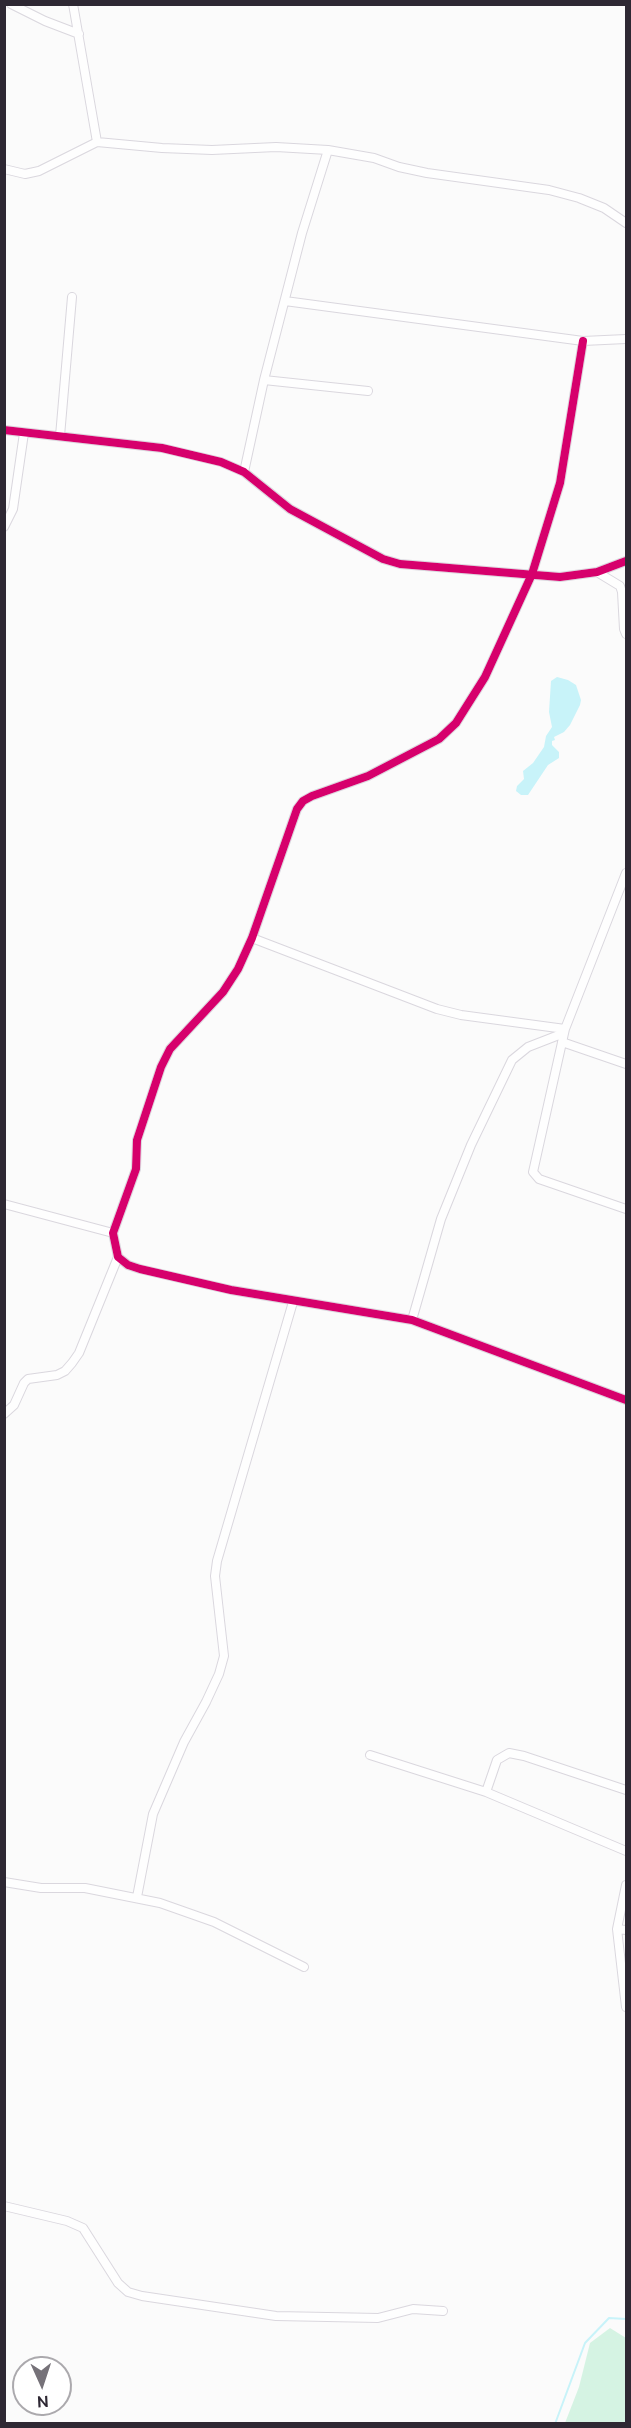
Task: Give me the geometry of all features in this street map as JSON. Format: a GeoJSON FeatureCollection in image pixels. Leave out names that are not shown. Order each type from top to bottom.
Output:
{"type":"FeatureCollection","features":[{"type":"Feature","properties":{"kind":"street"},"geometry":{"type":"LineString","coordinates":[[11,4],[45,21],[79,34]]}},
{"type":"Feature","properties":{"kind":"street"},"geometry":{"type":"LineString","coordinates":[[73,4],[97,142]]}},
{"type":"Feature","properties":{"kind":"street"},"geometry":{"type":"LineString","coordinates":[[4,170],[24,174],[39,171],[97,142],[212,150],[276,147],[328,150],[375,158],[399,167],[427,173],[549,190],[604,208],[627,223]]}},
{"type":"Feature","properties":{"kind":"street"},"geometry":{"type":"LineString","coordinates":[[244,472],[264,380],[302,233],[328,150]]}},
{"type":"Feature","properties":{"kind":"street"},"geometry":{"type":"LineString","coordinates":[[60,436],[72,297]]}},
{"type":"Feature","properties":{"kind":"street"},"geometry":{"type":"LineString","coordinates":[[285,301],[583,341],[627,339]]}},
{"type":"Feature","properties":{"kind":"street"},"geometry":{"type":"LineString","coordinates":[[4,1414],[14,1405],[28,1379],[57,1375],[65,1371],[79,1353],[118,1257],[112,1233],[136,1169],[137,1140],[163,1062],[170,1049],[223,992],[238,969],[252,938],[297,809],[303,801],[368,776],[439,739],[470,703],[485,677],[532,574],[560,483],[583,341]]}},
{"type":"Feature","properties":{"kind":"street"},"geometry":{"type":"LineString","coordinates":[[264,380],[368,391]]}},
{"type":"Feature","properties":{"kind":"street"},"geometry":{"type":"LineString","coordinates":[[4,430],[162,448],[203,457],[244,472],[290,509],[383,559],[421,567],[567,577],[597,572],[627,561]]}},
{"type":"Feature","properties":{"kind":"street"},"geometry":{"type":"LineString","coordinates":[[4,527],[13,508],[24,433]]}},
{"type":"Feature","properties":{"kind":"street"},"geometry":{"type":"LineString","coordinates":[[597,572],[620,586],[624,629],[627,634]]}},
{"type":"Feature","properties":{"kind":"street"},"geometry":{"type":"LineString","coordinates":[[627,873],[563,1035],[533,1172],[539,1179],[627,1209]]}},
{"type":"Feature","properties":{"kind":"street"},"geometry":{"type":"LineString","coordinates":[[252,938],[437,1010],[563,1035],[627,1064]]}},
{"type":"Feature","properties":{"kind":"street"},"geometry":{"type":"LineString","coordinates":[[412,1320],[444,1210],[471,1145],[512,1060],[528,1047],[563,1035]]}},
{"type":"Feature","properties":{"kind":"street"},"geometry":{"type":"LineString","coordinates":[[4,1204],[112,1233]]}},
{"type":"Feature","properties":{"kind":"street"},"geometry":{"type":"LineString","coordinates":[[118,1257],[128,1265],[171,1277],[294,1302],[412,1320],[627,1400]]}},
{"type":"Feature","properties":{"kind":"street"},"geometry":{"type":"LineString","coordinates":[[137,1897],[153,1814],[184,1742],[219,1674],[224,1656],[215,1576],[217,1561],[294,1302]]}},
{"type":"Feature","properties":{"kind":"street"},"geometry":{"type":"LineString","coordinates":[[486,1792],[497,1760],[509,1753],[627,1790]]}},
{"type":"Feature","properties":{"kind":"street"},"geometry":{"type":"LineString","coordinates":[[370,1755],[486,1792],[627,1851]]}},
{"type":"Feature","properties":{"kind":"street"},"geometry":{"type":"LineString","coordinates":[[4,1882],[41,1888],[85,1888],[177,1907],[214,1922],[304,1966]]}},
{"type":"Feature","properties":{"kind":"street"},"geometry":{"type":"LineString","coordinates":[[627,1885],[622,1930],[627,2007]]}},
{"type":"Feature","properties":{"kind":"street"},"geometry":{"type":"LineString","coordinates":[[4,2206],[67,2221],[82,2229],[117,2283],[128,2292],[142,2296],[276,2316],[378,2318],[413,2309],[443,2311]]}},
{"type":"Feature","properties":{"kind":"green space"},"geometry":{"type":"Polygon","coordinates":[[[610,2328],[626,2338],[626,2423],[565,2423],[579,2387],[590,2343],[610,2328]]]}},
{"type":"Feature","properties":{"kind":"water"},"geometry":{"type":"Polygon","coordinates":[[[557,677],[576,685],[581,700],[580,705],[570,725],[552,741],[552,745],[559,752],[559,758],[548,765],[528,795],[521,795],[516,791],[517,786],[524,779],[523,771],[533,763],[544,747],[546,736],[552,727],[549,712],[551,681],[557,677]]]}},
{"type":"Feature","properties":{"kind":"waterway"},"geometry":{"type":"LineString","coordinates":[[555,2424],[585,2343],[609,2318],[626,2319]]}},
{"type":"Feature","properties":{"kind":"cycle path"},"geometry":{"type":"LineString","coordinates":[[583,341],[560,483],[532,574],[485,677],[456,723],[439,739],[368,776],[312,796],[303,801],[297,809],[252,938],[238,969],[223,992],[170,1049],[161,1067],[137,1140],[136,1169],[113,1233],[118,1257],[128,1265],[140,1269],[231,1290],[412,1320],[626,1400]]}},
{"type":"Feature","properties":{"kind":"cycle path"},"geometry":{"type":"LineString","coordinates":[[4,430],[162,448],[221,462],[244,472],[290,509],[383,559],[400,564],[560,577],[597,572],[626,561]]}}]}
